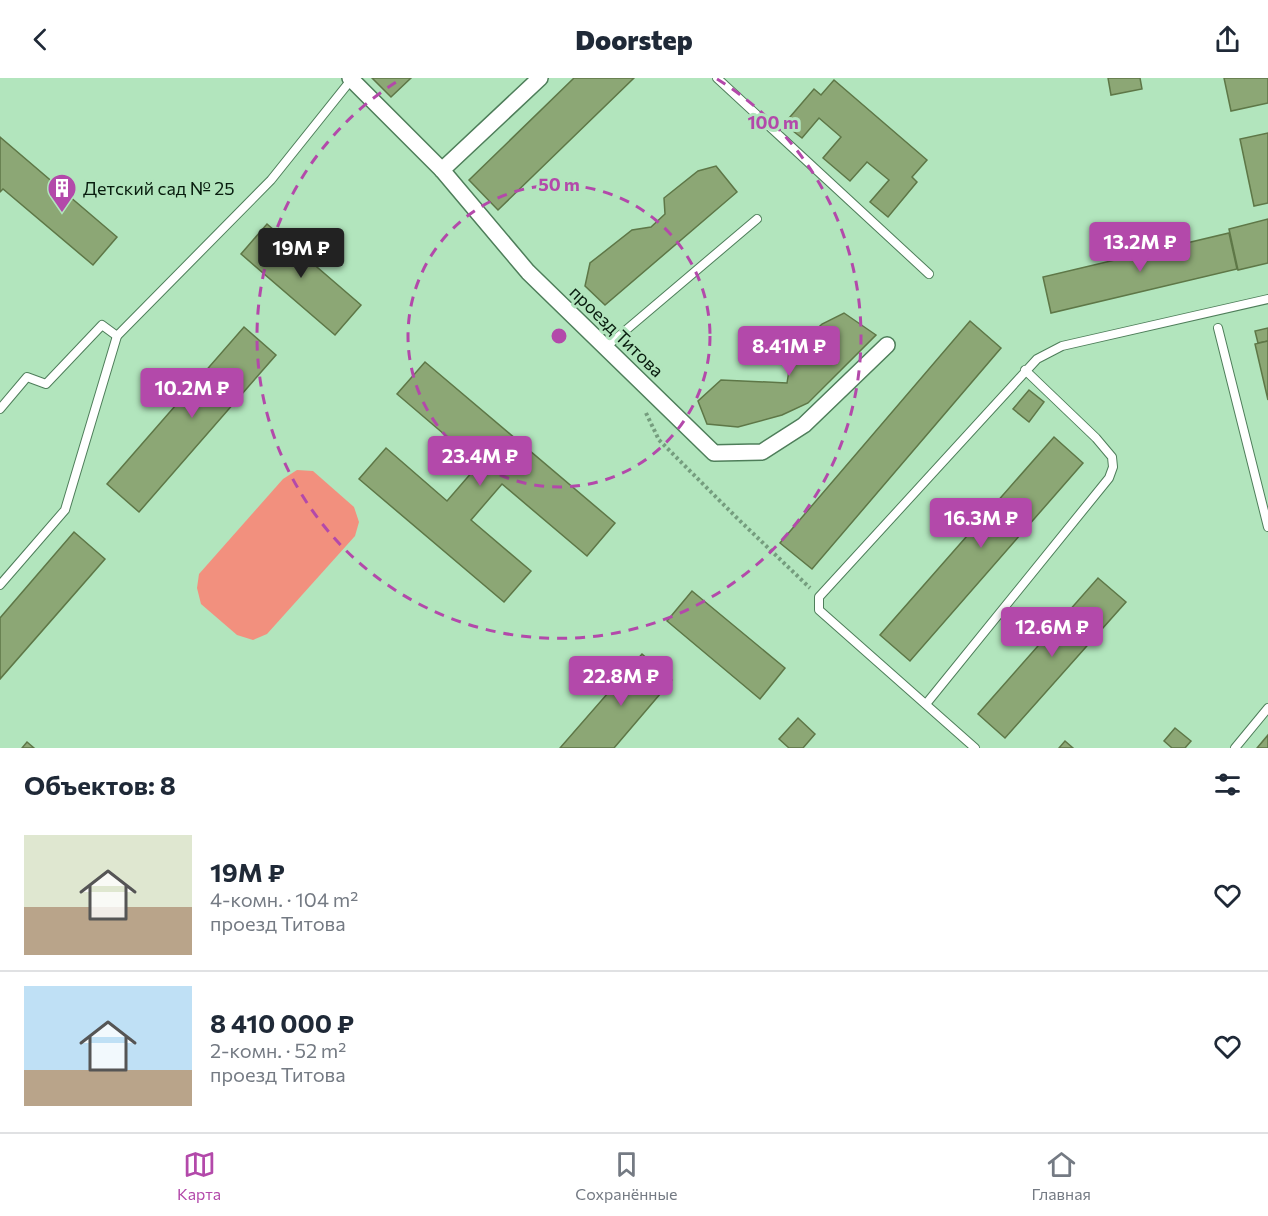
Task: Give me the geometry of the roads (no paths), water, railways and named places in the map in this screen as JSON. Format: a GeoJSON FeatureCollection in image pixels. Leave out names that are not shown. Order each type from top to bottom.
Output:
{"type":"FeatureCollection","features":[{"type":"Feature","properties":{"kind":"street"},"geometry":{"type":"LineString","coordinates":[[442,170],[540,78]]}},
{"type":"Feature","properties":{"kind":"street","name":"проезд Титова"},"geometry":{"type":"LineString","coordinates":[[351,79],[442,170],[528,272],[714,453],[762,452],[804,425],[886,345]]}},
{"type":"Feature","properties":{"kind":"lane"},"geometry":{"type":"LineString","coordinates":[[717,78],[929,274]]}},
{"type":"Feature","properties":{"kind":"lane"},"geometry":{"type":"LineString","coordinates":[[0,585],[65,510],[117,336],[271,180],[351,79]]}},
{"type":"Feature","properties":{"kind":"lane"},"geometry":{"type":"LineString","coordinates":[[606,347],[757,219]]}},
{"type":"Feature","properties":{"kind":"lane"},"geometry":{"type":"LineString","coordinates":[[975,748],[819,609],[819,597],[1036,359],[1062,346],[1268,299]]}},
{"type":"Feature","properties":{"kind":"lane"},"geometry":{"type":"LineString","coordinates":[[0,410],[27,377],[46,384],[102,325],[117,336]]}},
{"type":"Feature","properties":{"kind":"lane"},"geometry":{"type":"LineString","coordinates":[[1218,328],[1268,527]]}},
{"type":"Feature","properties":{"kind":"lane"},"geometry":{"type":"LineString","coordinates":[[926,704],[1109,478],[1113,467],[1112,457],[1096,438],[1025,370]]}},
{"type":"Feature","properties":{"kind":"lane"},"geometry":{"type":"LineString","coordinates":[[1236,748],[1268,708]]}},
{"type":"Feature","properties":{"kind":"place","name":"Детский сад № 25"},"geometry":{"type":"Point","coordinates":[62,214]}}]}
